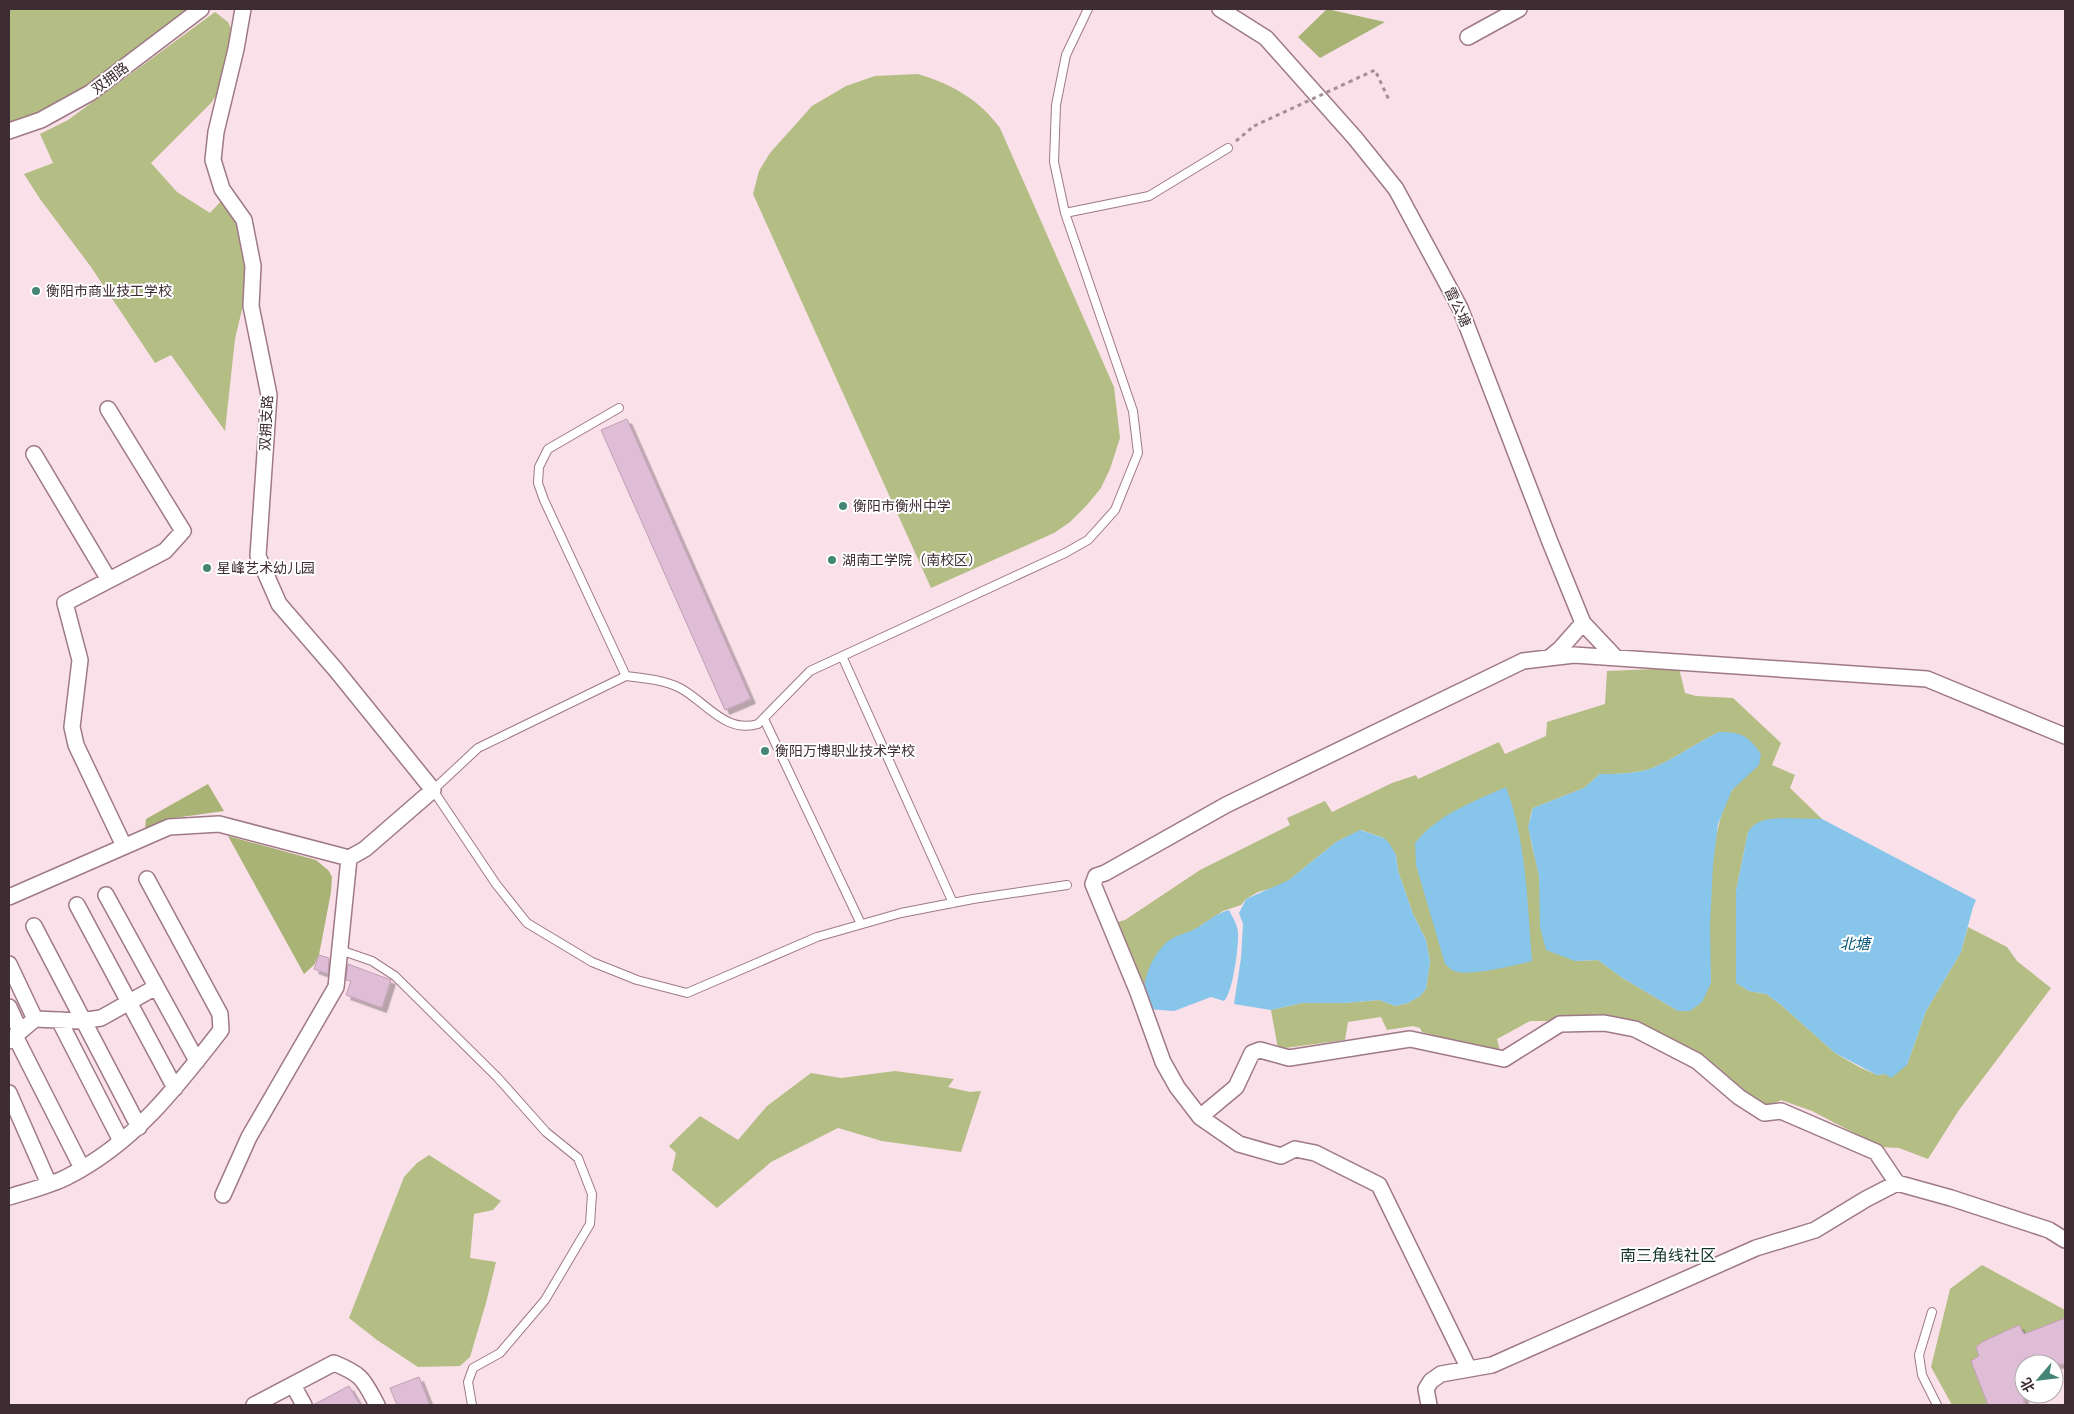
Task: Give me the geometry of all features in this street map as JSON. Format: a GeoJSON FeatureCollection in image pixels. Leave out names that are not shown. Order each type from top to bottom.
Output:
{"type":"FeatureCollection","features":[{"type":"Feature","properties":{"kind":"street","name":"双拥路"},"geometry":{"type":"LineString","coordinates":[[9,131],[41,120],[90,93],[201,9]]}},
{"type":"Feature","properties":{"kind":"street","name":"双拥支路"},"geometry":{"type":"LineString","coordinates":[[243,9],[236,49],[216,132],[213,160],[222,189],[244,220],[253,266],[251,306],[269,395],[258,556],[279,604],[433,790]]}},
{"type":"Feature","properties":{"kind":"street","name":"雷公塘"},"geometry":{"type":"LineString","coordinates":[[1220,9],[1266,38],[1355,138],[1396,189],[1460,308],[1583,623],[1616,658]]}},
{"type":"Feature","properties":{"kind":"street"},"geometry":{"type":"LineString","coordinates":[[1468,37],[1519,9]]}},
{"type":"Feature","properties":{"kind":"street"},"geometry":{"type":"LineString","coordinates":[[108,410],[183,531],[165,551],[65,603],[80,660],[72,727],[76,745],[124,846]]}},
{"type":"Feature","properties":{"kind":"street"},"geometry":{"type":"LineString","coordinates":[[34,454],[109,580]]}},
{"type":"Feature","properties":{"kind":"street"},"geometry":{"type":"LineString","coordinates":[[1549,658],[1560,649],[1583,623]]}},
{"type":"Feature","properties":{"kind":"street"},"geometry":{"type":"LineString","coordinates":[[1469,1369],[1378,1185],[1315,1153],[1295,1150],[1281,1156],[1239,1144],[1200,1117],[1177,1086],[1163,1062],[1137,990],[1093,884],[1096,876],[1105,873],[1226,805],[1523,661],[1574,655],[1927,679],[2065,736]]}},
{"type":"Feature","properties":{"kind":"street"},"geometry":{"type":"LineString","coordinates":[[9,897],[169,826],[219,824],[349,858],[365,849],[433,790]]}},
{"type":"Feature","properties":{"kind":"street"},"geometry":{"type":"LineString","coordinates":[[223,1195],[249,1137],[336,987],[349,858]]}},
{"type":"Feature","properties":{"kind":"street"},"geometry":{"type":"LineString","coordinates":[[9,1198],[67,1177],[139,1128],[175,1088],[221,1030],[220,1014],[148,878]]}},
{"type":"Feature","properties":{"kind":"street"},"geometry":{"type":"LineString","coordinates":[[106,895],[197,1061]]}},
{"type":"Feature","properties":{"kind":"street"},"geometry":{"type":"LineString","coordinates":[[77,905],[175,1088]]}},
{"type":"Feature","properties":{"kind":"street"},"geometry":{"type":"LineString","coordinates":[[34,926],[139,1128]]}},
{"type":"Feature","properties":{"kind":"street"},"geometry":{"type":"LineString","coordinates":[[9,964],[35,1019]]}},
{"type":"Feature","properties":{"kind":"street"},"geometry":{"type":"LineString","coordinates":[[14,1036],[35,1019],[83,1020],[101,1018],[156,987]]}},
{"type":"Feature","properties":{"kind":"street"},"geometry":{"type":"LineString","coordinates":[[9,1007],[14,1036],[82,1168]]}},
{"type":"Feature","properties":{"kind":"street"},"geometry":{"type":"LineString","coordinates":[[59,1020],[121,1141]]}},
{"type":"Feature","properties":{"kind":"street"},"geometry":{"type":"LineString","coordinates":[[1200,1117],[1236,1087],[1252,1053],[1260,1050],[1289,1058],[1410,1039],[1504,1059],[1560,1024],[1604,1022],[1635,1029],[1697,1061],[1739,1097],[1764,1113],[1781,1111],[1876,1152],[1897,1183],[1951,1198],[2050,1230],[2065,1240]]}},
{"type":"Feature","properties":{"kind":"street"},"geometry":{"type":"LineString","coordinates":[[9,1093],[49,1184]]}},
{"type":"Feature","properties":{"kind":"street"},"geometry":{"type":"LineString","coordinates":[[1429,1405],[1426,1389],[1431,1381],[1441,1374],[1492,1365],[1756,1248],[1815,1230],[1897,1183]]}},
{"type":"Feature","properties":{"kind":"street"},"geometry":{"type":"LineString","coordinates":[[254,1405],[334,1363],[351,1370],[364,1379],[377,1405]]}},
{"type":"Feature","properties":{"kind":"street"},"geometry":{"type":"LineString","coordinates":[[292,1385],[304,1405]]}},
{"type":"Feature","properties":{"kind":"lane"},"geometry":{"type":"LineString","coordinates":[[1067,885],[953,903],[901,913],[861,924],[816,937],[687,992],[637,980],[592,962],[527,923],[496,884],[433,790],[478,748],[626,676],[650,679],[680,688],[718,716],[737,726],[749,726],[764,718],[810,671],[1065,553],[1088,540],[1115,510],[1138,452],[1134,411],[1065,213],[1054,162],[1056,105],[1066,55],[1088,9]]}},
{"type":"Feature","properties":{"kind":"lane"},"geometry":{"type":"LineString","coordinates":[[1065,213],[1149,196],[1228,148]]}},
{"type":"Feature","properties":{"kind":"lane"},"geometry":{"type":"LineString","coordinates":[[619,408],[548,449],[539,466],[538,483],[544,500],[626,676]]}},
{"type":"Feature","properties":{"kind":"lane"},"geometry":{"type":"LineString","coordinates":[[842,656],[953,903]]}},
{"type":"Feature","properties":{"kind":"lane"},"geometry":{"type":"LineString","coordinates":[[764,718],[861,924]]}},
{"type":"Feature","properties":{"kind":"lane"},"geometry":{"type":"LineString","coordinates":[[340,950],[372,961],[396,976],[497,1077],[546,1132],[578,1158],[592,1194],[590,1224],[545,1300],[500,1353],[474,1368],[468,1382],[472,1405]]}},
{"type":"Feature","properties":{"kind":"lane"},"geometry":{"type":"LineString","coordinates":[[1932,1312],[1919,1355],[1922,1375],[1937,1405]]}},
{"type":"Feature","properties":{"kind":"path"},"geometry":{"type":"LineString","coordinates":[[1228,148],[1254,126],[1375,70],[1389,100]]}},
{"type":"Feature","properties":{"kind":"green space"},"geometry":{"type":"Polygon","coordinates":[[[9,9],[189,9],[104,75],[81,90],[34,115],[9,123],[9,9]]]}},
{"type":"Feature","properties":{"kind":"green space"},"geometry":{"type":"Polygon","coordinates":[[[1327,9],[1385,22],[1320,58],[1298,37],[1327,9]]]}},
{"type":"Feature","properties":{"kind":"green space"},"geometry":{"type":"Polygon","coordinates":[[[215,12],[228,22],[232,31],[217,94],[211,103],[151,163],[177,192],[210,213],[222,200],[242,232],[248,268],[245,297],[235,339],[225,431],[171,355],[155,363],[91,267],[40,199],[24,174],[53,163],[40,134],[68,120],[215,12]]]}},
{"type":"Feature","properties":{"kind":"green space"},"geometry":{"type":"Polygon","coordinates":[[[918,74],[964,94],[983,109],[1000,128],[1114,387],[1120,438],[1110,469],[1101,488],[1070,522],[1054,533],[931,588],[753,194],[759,171],[770,153],[812,106],[846,86],[875,76],[918,74]]]}},
{"type":"Feature","properties":{"kind":"green space"},"geometry":{"type":"Polygon","coordinates":[[[1679,668],[1685,693],[1696,696],[1733,698],[1781,743],[1772,765],[1795,775],[1790,788],[1822,819],[1764,820],[1748,832],[1736,891],[1736,983],[1749,991],[1766,994],[1835,1053],[1877,1075],[1885,1074],[1907,1065],[1926,1011],[1961,952],[1968,927],[2007,947],[2017,961],[2051,988],[1959,1110],[1928,1159],[1899,1148],[1881,1147],[1812,1111],[1781,1100],[1770,1106],[1741,1092],[1664,1036],[1628,1020],[1599,1017],[1564,1021],[1530,1021],[1497,1039],[1500,1051],[1484,1049],[1422,1032],[1420,1028],[1413,1026],[1387,1030],[1381,1017],[1348,1022],[1345,1040],[1278,1049],[1271,1010],[1302,1003],[1345,1003],[1379,1000],[1395,1006],[1408,1003],[1420,996],[1426,989],[1430,962],[1426,940],[1413,914],[1398,871],[1396,855],[1384,838],[1361,830],[1336,842],[1289,880],[1277,887],[1258,892],[1246,899],[1241,905],[1223,911],[1194,930],[1173,938],[1147,975],[1144,1001],[1114,923],[1125,920],[1200,870],[1290,825],[1287,818],[1325,801],[1332,812],[1392,783],[1416,775],[1418,779],[1499,742],[1505,754],[1546,736],[1547,722],[1605,704],[1607,671],[1679,668]],[[1719,732],[1650,769],[1622,774],[1600,774],[1584,788],[1533,808],[1529,825],[1539,876],[1540,927],[1575,961],[1598,960],[1621,977],[1678,1011],[1711,983],[1709,938],[1710,885],[1717,833],[1731,792],[1758,765],[1719,732]]]}},
{"type":"Feature","properties":{"kind":"green space"},"geometry":{"type":"Polygon","coordinates":[[[208,784],[224,811],[167,819],[145,828],[146,819],[208,784]]]}},
{"type":"Feature","properties":{"kind":"green space"},"geometry":{"type":"Polygon","coordinates":[[[228,836],[316,860],[329,871],[332,877],[331,892],[319,955],[314,965],[304,974],[228,836]]]}},
{"type":"Feature","properties":{"kind":"green space"},"geometry":{"type":"Polygon","coordinates":[[[895,1071],[954,1079],[948,1087],[970,1092],[981,1091],[961,1152],[882,1141],[838,1128],[771,1162],[717,1208],[672,1170],[676,1153],[669,1146],[700,1116],[738,1140],[767,1106],[811,1073],[841,1078],[895,1071]]]}},
{"type":"Feature","properties":{"kind":"green space"},"geometry":{"type":"Polygon","coordinates":[[[429,1155],[501,1201],[493,1210],[474,1214],[470,1258],[496,1262],[470,1357],[460,1366],[418,1367],[377,1340],[349,1318],[404,1177],[417,1163],[429,1155]]]}},
{"type":"Feature","properties":{"kind":"green space"},"geometry":{"type":"Polygon","coordinates":[[[1982,1265],[2065,1310],[2065,1318],[2024,1334],[2019,1325],[1982,1342],[1976,1347],[1979,1356],[1971,1361],[1988,1405],[1952,1405],[1931,1367],[1950,1289],[1982,1265]]]}},
{"type":"Feature","properties":{"kind":"water"},"geometry":{"type":"Polygon","coordinates":[[[1719,732],[1743,736],[1761,754],[1759,765],[1732,790],[1718,824],[1713,864],[1710,927],[1711,983],[1702,1002],[1690,1011],[1678,1011],[1621,977],[1598,960],[1575,961],[1546,950],[1540,927],[1539,876],[1528,827],[1533,808],[1584,788],[1600,774],[1629,773],[1650,769],[1719,732]]]}},
{"type":"Feature","properties":{"kind":"water"},"geometry":{"type":"Polygon","coordinates":[[[1506,787],[1513,808],[1522,852],[1532,961],[1481,972],[1454,971],[1445,964],[1416,865],[1415,843],[1445,816],[1506,787]]]}},
{"type":"Feature","properties":{"kind":"water","name":"北塘"},"geometry":{"type":"Polygon","coordinates":[[[1783,818],[1822,819],[1976,900],[1961,952],[1926,1011],[1907,1065],[1891,1078],[1885,1074],[1877,1075],[1835,1053],[1766,994],[1749,991],[1736,983],[1736,891],[1748,832],[1759,822],[1783,818]]]}},
{"type":"Feature","properties":{"kind":"water"},"geometry":{"type":"Polygon","coordinates":[[[1360,830],[1384,838],[1396,855],[1398,871],[1413,914],[1426,940],[1430,962],[1426,989],[1420,996],[1408,1003],[1395,1006],[1379,1000],[1345,1003],[1302,1003],[1271,1010],[1234,1004],[1241,958],[1243,924],[1239,913],[1246,899],[1289,880],[1336,842],[1360,830]]]}},
{"type":"Feature","properties":{"kind":"water"},"geometry":{"type":"Polygon","coordinates":[[[1229,910],[1237,926],[1238,938],[1233,979],[1224,1001],[1211,997],[1174,1011],[1147,1009],[1144,1000],[1146,980],[1153,959],[1159,951],[1173,938],[1199,927],[1215,916],[1229,910]]]}},
{"type":"Feature","properties":{"kind":"building"},"geometry":{"type":"Polygon","coordinates":[[[627,419],[751,699],[725,710],[601,430],[627,419]]]}},
{"type":"Feature","properties":{"kind":"building"},"geometry":{"type":"Polygon","coordinates":[[[319,955],[329,958],[328,974],[314,969],[319,955]]]}},
{"type":"Feature","properties":{"kind":"building"},"geometry":{"type":"Polygon","coordinates":[[[348,964],[391,980],[382,1008],[346,995],[351,981],[346,980],[348,964]]]}},
{"type":"Feature","properties":{"kind":"building"},"geometry":{"type":"Polygon","coordinates":[[[2065,1318],[2065,1364],[2064,1354],[2014,1354],[2014,1404],[2024,1405],[1988,1405],[1971,1361],[1979,1356],[1976,1347],[1982,1342],[2019,1325],[2024,1334],[2065,1318]]]}},
{"type":"Feature","properties":{"kind":"building"},"geometry":{"type":"Polygon","coordinates":[[[419,1377],[430,1405],[397,1405],[390,1388],[419,1377]]]}},
{"type":"Feature","properties":{"kind":"building"},"geometry":{"type":"Polygon","coordinates":[[[349,1386],[360,1405],[313,1405],[349,1386]]]}},
{"type":"Feature","properties":{"kind":"place","name":"衡阳市商业技工学校"},"geometry":{"type":"Point","coordinates":[36,291]}},
{"type":"Feature","properties":{"kind":"place","name":"衡阳市衡州中学"},"geometry":{"type":"Point","coordinates":[843,506]}},
{"type":"Feature","properties":{"kind":"place","name":"湖南工学院（南校区）"},"geometry":{"type":"Point","coordinates":[832,560]}},
{"type":"Feature","properties":{"kind":"place","name":"星峰艺术幼儿园"},"geometry":{"type":"Point","coordinates":[207,568]}},
{"type":"Feature","properties":{"kind":"place","name":"衡阳万博职业技术学校"},"geometry":{"type":"Point","coordinates":[765,751]}},
{"type":"Feature","properties":{"kind":"district","name":"南三角线社区"},"geometry":{"type":"Point","coordinates":[1668,1255]}}]}
